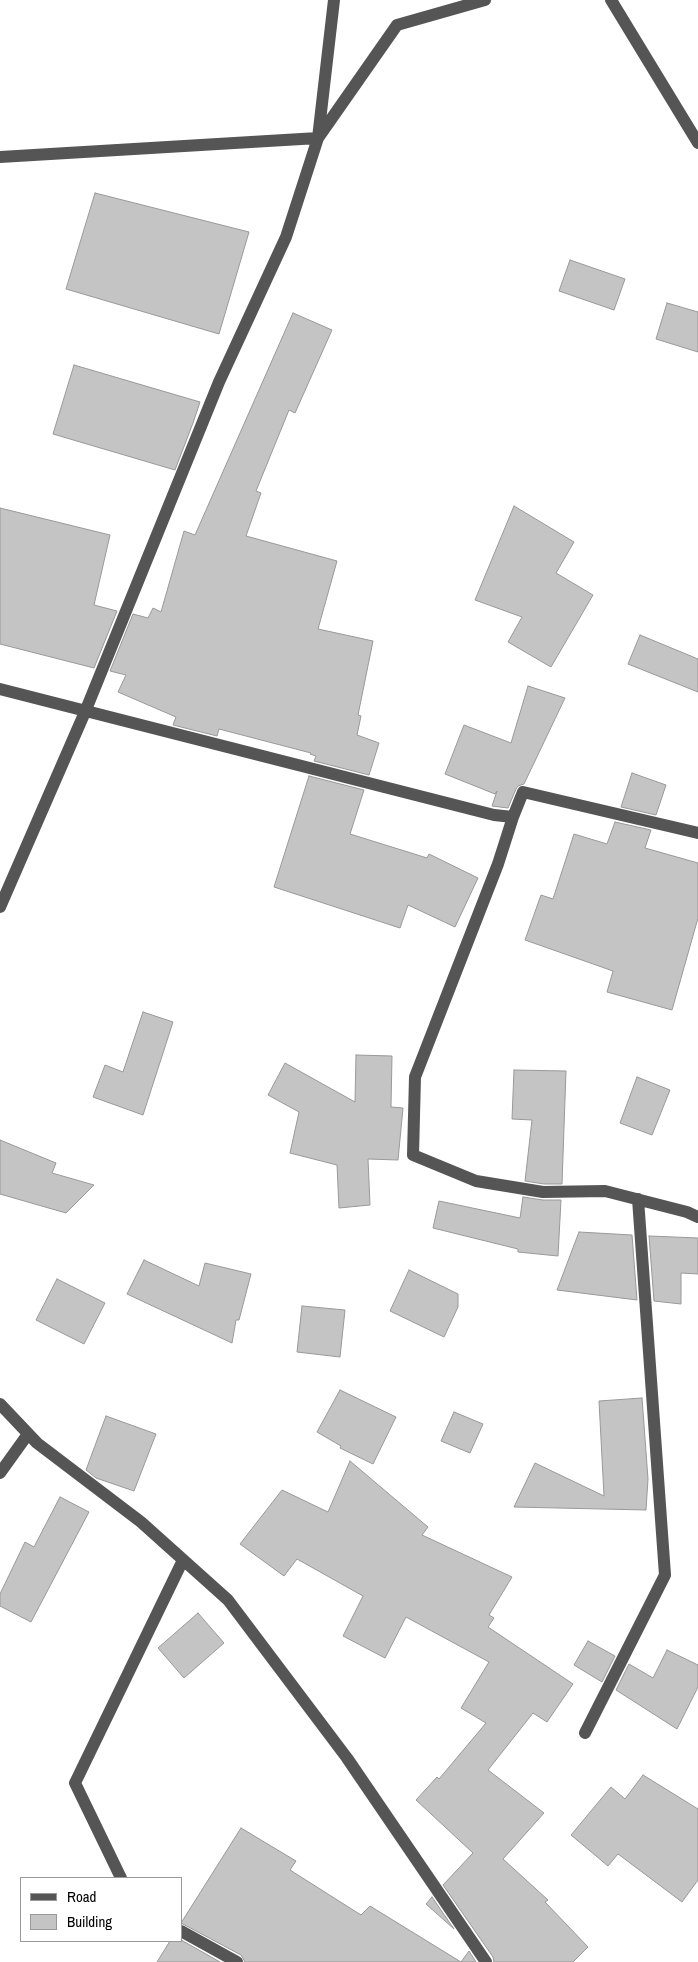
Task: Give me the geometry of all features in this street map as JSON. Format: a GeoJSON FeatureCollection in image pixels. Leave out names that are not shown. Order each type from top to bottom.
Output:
{"type":"FeatureCollection","features":[{"type":"Feature","properties":{"kind":"street"},"geometry":{"type":"LineString","coordinates":[[0,907],[85,712],[220,382],[286,237],[318,138],[334,0]]}},
{"type":"Feature","properties":{"kind":"street"},"geometry":{"type":"LineString","coordinates":[[318,138],[397,25],[485,0]]}},
{"type":"Feature","properties":{"kind":"street"},"geometry":{"type":"LineString","coordinates":[[611,0],[698,143]]}},
{"type":"Feature","properties":{"kind":"street"},"geometry":{"type":"LineString","coordinates":[[0,157],[318,138]]}},
{"type":"Feature","properties":{"kind":"street"},"geometry":{"type":"LineString","coordinates":[[0,689],[494,815],[514,817]]}},
{"type":"Feature","properties":{"kind":"street"},"geometry":{"type":"LineString","coordinates":[[698,833],[523,792],[498,864],[415,1077],[413,1155],[476,1181],[543,1192],[605,1191],[687,1212],[698,1217]]}},
{"type":"Feature","properties":{"kind":"street"},"geometry":{"type":"LineString","coordinates":[[585,1733],[665,1575],[638,1199]]}},
{"type":"Feature","properties":{"kind":"street"},"geometry":{"type":"LineString","coordinates":[[0,1404],[37,1443],[141,1522],[228,1600],[342,1750],[486,1962]]}},
{"type":"Feature","properties":{"kind":"street"},"geometry":{"type":"LineString","coordinates":[[0,1473],[28,1434]]}},
{"type":"Feature","properties":{"kind":"street"},"geometry":{"type":"LineString","coordinates":[[121,1877],[75,1782],[183,1560]]}},
{"type":"Feature","properties":{"kind":"street"},"geometry":{"type":"LineString","coordinates":[[182,1931],[237,1962]]}},
{"type":"Feature","properties":{"kind":"building"},"geometry":{"type":"Polygon","coordinates":[[[95,193],[249,232],[219,334],[66,289],[95,193]]]}},
{"type":"Feature","properties":{"kind":"building"},"geometry":{"type":"Polygon","coordinates":[[[570,260],[625,279],[614,310],[559,291],[570,260]]]}},
{"type":"Feature","properties":{"kind":"building"},"geometry":{"type":"Polygon","coordinates":[[[667,303],[698,312],[698,352],[656,339],[667,303]]]}},
{"type":"Feature","properties":{"kind":"building"},"geometry":{"type":"Polygon","coordinates":[[[293,313],[332,330],[295,413],[289,410],[256,491],[261,493],[246,536],[337,561],[318,629],[373,641],[358,715],[361,716],[357,735],[379,743],[369,775],[314,761],[316,756],[311,753],[219,729],[217,736],[173,725],[176,717],[118,692],[126,675],[110,671],[133,614],[148,618],[153,608],[161,612],[184,531],[195,535],[293,313]]]}},
{"type":"Feature","properties":{"kind":"building"},"geometry":{"type":"Polygon","coordinates":[[[74,365],[200,402],[175,470],[53,434],[74,365]]]}},
{"type":"Feature","properties":{"kind":"building"},"geometry":{"type":"Polygon","coordinates":[[[514,506],[574,542],[556,573],[593,595],[551,667],[508,642],[522,617],[475,600],[514,506]]]}},
{"type":"Feature","properties":{"kind":"building"},"geometry":{"type":"Polygon","coordinates":[[[0,508],[110,535],[94,605],[117,611],[94,668],[0,644],[0,508]]]}},
{"type":"Feature","properties":{"kind":"building"},"geometry":{"type":"Polygon","coordinates":[[[640,635],[698,659],[698,692],[628,664],[640,635]]]}},
{"type":"Feature","properties":{"kind":"building"},"geometry":{"type":"Polygon","coordinates":[[[528,686],[565,698],[524,784],[516,789],[508,808],[492,806],[497,791],[495,794],[445,774],[464,725],[511,743],[528,686]]]}},
{"type":"Feature","properties":{"kind":"building"},"geometry":{"type":"Polygon","coordinates":[[[632,773],[666,785],[656,815],[621,807],[632,773]]]}},
{"type":"Feature","properties":{"kind":"building"},"geometry":{"type":"Polygon","coordinates":[[[309,776],[364,790],[350,834],[427,858],[429,854],[478,878],[455,927],[408,905],[400,928],[274,887],[309,776]]]}},
{"type":"Feature","properties":{"kind":"building"},"geometry":{"type":"Polygon","coordinates":[[[615,822],[651,830],[645,848],[698,863],[698,918],[672,1010],[607,992],[613,971],[525,940],[541,895],[553,899],[574,834],[607,844],[615,822]]]}},
{"type":"Feature","properties":{"kind":"building"},"geometry":{"type":"Polygon","coordinates":[[[143,1012],[173,1022],[143,1115],[93,1097],[105,1065],[123,1072],[143,1012]]]}},
{"type":"Feature","properties":{"kind":"building"},"geometry":{"type":"Polygon","coordinates":[[[356,1055],[392,1056],[391,1107],[403,1108],[398,1160],[368,1159],[370,1205],[339,1208],[337,1165],[290,1153],[299,1112],[268,1095],[285,1063],[355,1102],[356,1055]]]}},
{"type":"Feature","properties":{"kind":"building"},"geometry":{"type":"Polygon","coordinates":[[[514,1070],[566,1071],[562,1184],[525,1181],[532,1120],[512,1119],[514,1070]]]}},
{"type":"Feature","properties":{"kind":"building"},"geometry":{"type":"Polygon","coordinates":[[[637,1077],[670,1090],[652,1135],[620,1123],[637,1077]]]}},
{"type":"Feature","properties":{"kind":"building"},"geometry":{"type":"Polygon","coordinates":[[[0,1140],[56,1163],[52,1173],[94,1185],[66,1213],[0,1194],[0,1140]]]}},
{"type":"Feature","properties":{"kind":"building"},"geometry":{"type":"Polygon","coordinates":[[[523,1197],[561,1200],[558,1256],[518,1252],[518,1249],[433,1228],[439,1201],[520,1218],[523,1197]]]}},
{"type":"Feature","properties":{"kind":"building"},"geometry":{"type":"Polygon","coordinates":[[[579,1232],[632,1235],[637,1300],[557,1290],[579,1232]]]}},
{"type":"Feature","properties":{"kind":"building"},"geometry":{"type":"Polygon","coordinates":[[[649,1236],[698,1238],[698,1274],[681,1273],[681,1304],[654,1301],[649,1236]]]}},
{"type":"Feature","properties":{"kind":"building"},"geometry":{"type":"Polygon","coordinates":[[[144,1260],[199,1286],[205,1263],[251,1274],[239,1320],[236,1320],[232,1343],[127,1294],[144,1260]]]}},
{"type":"Feature","properties":{"kind":"building"},"geometry":{"type":"Polygon","coordinates":[[[409,1270],[458,1294],[458,1307],[444,1337],[390,1311],[409,1270]]]}},
{"type":"Feature","properties":{"kind":"building"},"geometry":{"type":"Polygon","coordinates":[[[57,1279],[105,1303],[84,1344],[36,1320],[57,1279]]]}},
{"type":"Feature","properties":{"kind":"building"},"geometry":{"type":"Polygon","coordinates":[[[302,1306],[345,1310],[340,1357],[297,1352],[302,1306]]]}},
{"type":"Feature","properties":{"kind":"building"},"geometry":{"type":"Polygon","coordinates":[[[340,1390],[396,1417],[373,1464],[340,1448],[341,1446],[317,1432],[340,1390]]]}},
{"type":"Feature","properties":{"kind":"building"},"geometry":{"type":"Polygon","coordinates":[[[642,1398],[648,1479],[646,1510],[514,1507],[535,1463],[604,1496],[599,1401],[642,1398]]]}},
{"type":"Feature","properties":{"kind":"building"},"geometry":{"type":"Polygon","coordinates":[[[454,1412],[483,1424],[470,1453],[441,1441],[454,1412]]]}},
{"type":"Feature","properties":{"kind":"building"},"geometry":{"type":"Polygon","coordinates":[[[106,1416],[156,1434],[134,1491],[96,1478],[86,1470],[106,1416]]]}},
{"type":"Feature","properties":{"kind":"building"},"geometry":{"type":"Polygon","coordinates":[[[350,1461],[428,1527],[422,1535],[512,1577],[489,1615],[494,1618],[488,1627],[573,1684],[547,1722],[533,1713],[488,1770],[544,1813],[503,1859],[548,1900],[545,1902],[588,1947],[573,1962],[494,1962],[493,1957],[443,1885],[473,1853],[416,1800],[437,1777],[439,1779],[486,1723],[461,1708],[489,1662],[406,1617],[385,1658],[343,1636],[363,1596],[297,1559],[284,1576],[240,1544],[282,1490],[328,1512],[350,1461]]]}},
{"type":"Feature","properties":{"kind":"building"},"geometry":{"type":"Polygon","coordinates":[[[60,1497],[89,1512],[31,1622],[0,1606],[0,1594],[25,1542],[34,1547],[60,1497]]]}},
{"type":"Feature","properties":{"kind":"building"},"geometry":{"type":"Polygon","coordinates":[[[198,1613],[224,1643],[184,1678],[158,1648],[198,1613]]]}},
{"type":"Feature","properties":{"kind":"building"},"geometry":{"type":"Polygon","coordinates":[[[588,1641],[615,1656],[602,1682],[574,1665],[588,1641]]]}},
{"type":"Feature","properties":{"kind":"building"},"geometry":{"type":"Polygon","coordinates":[[[667,1650],[698,1665],[698,1687],[677,1729],[616,1690],[629,1664],[653,1678],[667,1650]]]}},
{"type":"Feature","properties":{"kind":"building"},"geometry":{"type":"Polygon","coordinates":[[[643,1775],[698,1809],[698,1880],[682,1902],[618,1854],[608,1866],[571,1835],[611,1787],[625,1799],[643,1775]]]}},
{"type":"Feature","properties":{"kind":"building"},"geometry":{"type":"Polygon","coordinates":[[[241,1828],[296,1861],[290,1870],[361,1915],[370,1906],[461,1962],[245,1962],[241,1955],[182,1924],[241,1828]]]}},
{"type":"Feature","properties":{"kind":"building"},"geometry":{"type":"Polygon","coordinates":[[[432,1897],[454,1929],[426,1904],[432,1897]]]}},
{"type":"Feature","properties":{"kind":"building"},"geometry":{"type":"Polygon","coordinates":[[[182,1941],[220,1962],[157,1962],[169,1942],[182,1941]]]}},
{"type":"Feature","properties":{"kind":"building"},"geometry":{"type":"Polygon","coordinates":[[[469,1951],[476,1962],[461,1962],[469,1951]]]}}]}
